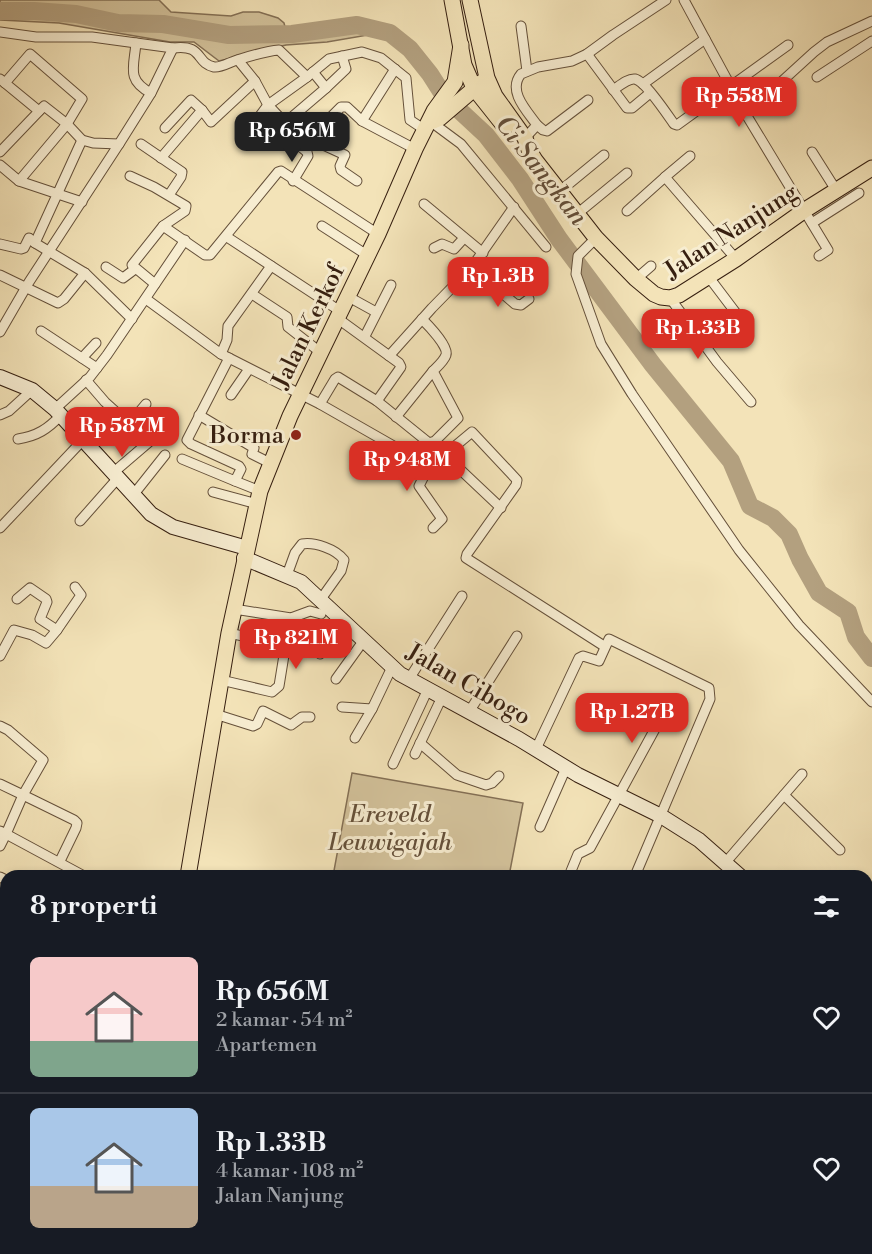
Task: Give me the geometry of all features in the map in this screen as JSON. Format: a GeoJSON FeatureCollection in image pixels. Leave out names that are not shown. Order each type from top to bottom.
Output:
{"type":"FeatureCollection","features":[{"type":"Feature","properties":{"kind":"main road","name":"Jalan Nanjung"},"geometry":{"type":"LineString","coordinates":[[471,5],[487,78],[495,96],[577,214],[636,279],[661,297],[670,298],[680,295],[809,216],[836,190],[872,168]]}},
{"type":"Feature","properties":{"kind":"main road","name":"Jalan Nanjung"},"geometry":{"type":"LineString","coordinates":[[454,8],[464,65],[474,88],[512,137],[527,144]]}},
{"type":"Feature","properties":{"kind":"main road"},"geometry":{"type":"LineString","coordinates":[[455,95],[461,45]]}},
{"type":"Feature","properties":{"kind":"main road","name":"Jalan Kerkof"},"geometry":{"type":"LineString","coordinates":[[189,870],[229,633],[259,497],[270,464],[320,352],[378,234],[415,149],[432,120],[455,95],[474,88],[487,78]]}},
{"type":"Feature","properties":{"kind":"street"},"geometry":{"type":"LineString","coordinates":[[588,100],[544,131],[521,103],[517,93],[518,78],[527,71],[572,61],[587,54],[613,34],[666,0]]}},
{"type":"Feature","properties":{"kind":"street"},"geometry":{"type":"LineString","coordinates":[[684,0],[744,111],[828,250],[819,256]]}},
{"type":"Feature","properties":{"kind":"street"},"geometry":{"type":"LineString","coordinates":[[744,111],[768,94],[827,42],[872,21]]}},
{"type":"Feature","properties":{"kind":"street"},"geometry":{"type":"LineString","coordinates":[[521,26],[527,71]]}},
{"type":"Feature","properties":{"kind":"street"},"geometry":{"type":"LineString","coordinates":[[0,32],[36,37],[92,37],[173,48],[189,47],[217,67],[279,50],[326,88]]}},
{"type":"Feature","properties":{"kind":"street"},"geometry":{"type":"LineString","coordinates":[[36,37],[30,54],[3,81],[39,111]]}},
{"type":"Feature","properties":{"kind":"street"},"geometry":{"type":"LineString","coordinates":[[643,84],[705,39]]}},
{"type":"Feature","properties":{"kind":"street"},"geometry":{"type":"LineString","coordinates":[[817,77],[872,41]]}},
{"type":"Feature","properties":{"kind":"street"},"geometry":{"type":"LineString","coordinates":[[136,43],[134,76],[139,87],[151,93]]}},
{"type":"Feature","properties":{"kind":"street"},"geometry":{"type":"LineString","coordinates":[[613,90],[632,79],[643,84],[677,125],[788,45]]}},
{"type":"Feature","properties":{"kind":"street"},"geometry":{"type":"LineString","coordinates":[[0,332],[25,288],[151,93],[173,48]]}},
{"type":"Feature","properties":{"kind":"street"},"geometry":{"type":"LineString","coordinates":[[241,141],[268,105],[329,59],[369,53],[381,58],[407,81],[410,120],[432,120],[461,144],[546,247]]}},
{"type":"Feature","properties":{"kind":"street"},"geometry":{"type":"LineString","coordinates":[[19,181],[67,124],[82,99],[30,54]]}},
{"type":"Feature","properties":{"kind":"street"},"geometry":{"type":"LineString","coordinates":[[587,54],[629,109],[650,93]]}},
{"type":"Feature","properties":{"kind":"street"},"geometry":{"type":"LineString","coordinates":[[293,181],[308,153],[282,130],[282,126],[346,69],[342,56]]}},
{"type":"Feature","properties":{"kind":"street"},"geometry":{"type":"LineString","coordinates":[[238,60],[255,81],[268,105],[285,123]]}},
{"type":"Feature","properties":{"kind":"street"},"geometry":{"type":"LineString","coordinates":[[362,121],[395,69]]}},
{"type":"Feature","properties":{"kind":"street"},"geometry":{"type":"LineString","coordinates":[[165,128],[190,100],[194,100],[211,122],[255,81]]}},
{"type":"Feature","properties":{"kind":"street"},"geometry":{"type":"LineString","coordinates":[[301,147],[343,106],[362,121],[415,149]]}},
{"type":"Feature","properties":{"kind":"street"},"geometry":{"type":"LineString","coordinates":[[2,146],[41,107],[46,107],[82,140],[93,143],[119,144]]}},
{"type":"Feature","properties":{"kind":"street"},"geometry":{"type":"LineString","coordinates":[[161,158],[202,110]]}},
{"type":"Feature","properties":{"kind":"street"},"geometry":{"type":"LineString","coordinates":[[527,144],[537,125]]}},
{"type":"Feature","properties":{"kind":"street"},"geometry":{"type":"LineString","coordinates":[[310,139],[345,155],[340,166],[341,170],[357,181]]}},
{"type":"Feature","properties":{"kind":"street"},"geometry":{"type":"LineString","coordinates":[[35,243],[82,140]]}},
{"type":"Feature","properties":{"kind":"street"},"geometry":{"type":"LineString","coordinates":[[141,144],[182,172],[169,195]]}},
{"type":"Feature","properties":{"kind":"street"},"geometry":{"type":"LineString","coordinates":[[812,152],[836,190]]}},
{"type":"Feature","properties":{"kind":"street"},"geometry":{"type":"LineString","coordinates":[[560,192],[604,155]]}},
{"type":"Feature","properties":{"kind":"street"},"geometry":{"type":"LineString","coordinates":[[627,210],[690,156]]}},
{"type":"Feature","properties":{"kind":"street"},"geometry":{"type":"LineString","coordinates":[[0,165],[19,181],[82,202]]}},
{"type":"Feature","properties":{"kind":"street"},"geometry":{"type":"LineString","coordinates":[[163,226],[208,255],[213,254],[276,173],[281,171],[293,181],[378,234]]}},
{"type":"Feature","properties":{"kind":"street"},"geometry":{"type":"LineString","coordinates":[[577,214],[627,173]]}},
{"type":"Feature","properties":{"kind":"street"},"geometry":{"type":"LineString","coordinates":[[130,176],[186,206],[163,226],[133,263],[135,269],[155,284]]}},
{"type":"Feature","properties":{"kind":"street"},"geometry":{"type":"LineString","coordinates":[[665,177],[736,259]]}},
{"type":"Feature","properties":{"kind":"street"},"geometry":{"type":"LineString","coordinates":[[809,216],[859,192]]}},
{"type":"Feature","properties":{"kind":"street"},"geometry":{"type":"LineString","coordinates":[[424,204],[483,253]]}},
{"type":"Feature","properties":{"kind":"street"},"geometry":{"type":"LineString","coordinates":[[389,356],[472,267],[514,207]]}},
{"type":"Feature","properties":{"kind":"street"},"geometry":{"type":"LineString","coordinates":[[322,226],[367,255]]}},
{"type":"Feature","properties":{"kind":"street"},"geometry":{"type":"LineString","coordinates":[[226,237],[272,266],[399,363],[401,367],[377,401]]}},
{"type":"Feature","properties":{"kind":"street"},"geometry":{"type":"LineString","coordinates":[[596,237],[580,252],[576,274],[602,344],[632,394],[740,550],[799,625],[872,702]]}},
{"type":"Feature","properties":{"kind":"street"},"geometry":{"type":"LineString","coordinates":[[0,244],[21,249],[24,248],[29,238],[85,273],[132,319]]}},
{"type":"Feature","properties":{"kind":"street"},"geometry":{"type":"LineString","coordinates":[[138,238],[146,246]]}},
{"type":"Feature","properties":{"kind":"street"},"geometry":{"type":"LineString","coordinates":[[434,248],[442,244],[454,249],[464,238]]}},
{"type":"Feature","properties":{"kind":"street"},"geometry":{"type":"LineString","coordinates":[[18,440],[30,438],[48,429],[58,412],[97,368],[185,240]]}},
{"type":"Feature","properties":{"kind":"street"},"geometry":{"type":"LineString","coordinates":[[235,481],[241,468],[187,440],[225,356],[228,326],[272,266]]}},
{"type":"Feature","properties":{"kind":"street"},"geometry":{"type":"LineString","coordinates":[[636,279],[651,266]]}},
{"type":"Feature","properties":{"kind":"street"},"geometry":{"type":"LineString","coordinates":[[106,267],[123,278],[135,269]]}},
{"type":"Feature","properties":{"kind":"street"},"geometry":{"type":"LineString","coordinates":[[472,267],[515,304],[521,305],[529,299]]}},
{"type":"Feature","properties":{"kind":"street"},"geometry":{"type":"LineString","coordinates":[[0,275],[57,303],[64,299],[85,273]]}},
{"type":"Feature","properties":{"kind":"street"},"geometry":{"type":"LineString","coordinates":[[708,276],[742,321]]}},
{"type":"Feature","properties":{"kind":"street"},"geometry":{"type":"LineString","coordinates":[[364,336],[391,285]]}},
{"type":"Feature","properties":{"kind":"street"},"geometry":{"type":"LineString","coordinates":[[252,294],[287,317],[288,327],[320,352]]}},
{"type":"Feature","properties":{"kind":"street"},"geometry":{"type":"LineString","coordinates":[[347,296],[376,312]]}},
{"type":"Feature","properties":{"kind":"street"},"geometry":{"type":"LineString","coordinates":[[670,298],[717,362],[751,402]]}},
{"type":"Feature","properties":{"kind":"street"},"geometry":{"type":"LineString","coordinates":[[146,299],[225,356],[320,404],[397,448],[428,470]]}},
{"type":"Feature","properties":{"kind":"street"},"geometry":{"type":"LineString","coordinates":[[396,417],[446,356],[446,351],[435,334],[422,319]]}},
{"type":"Feature","properties":{"kind":"street"},"geometry":{"type":"LineString","coordinates":[[41,331],[97,368]]}},
{"type":"Feature","properties":{"kind":"street"},"geometry":{"type":"LineString","coordinates":[[82,358],[96,343]]}},
{"type":"Feature","properties":{"kind":"street"},"geometry":{"type":"LineString","coordinates":[[231,395],[249,369]]}},
{"type":"Feature","properties":{"kind":"street"},"geometry":{"type":"LineString","coordinates":[[434,371],[458,418],[517,480],[501,508],[466,558],[604,646]]}},
{"type":"Feature","properties":{"kind":"street","name":"Jalan Cibogo"},"geometry":{"type":"LineString","coordinates":[[0,376],[32,390],[58,412],[151,514],[173,527],[246,553],[301,582],[392,667],[409,679],[566,768],[685,830],[734,870]]}},
{"type":"Feature","properties":{"kind":"street"},"geometry":{"type":"LineString","coordinates":[[320,404],[338,377],[377,401],[425,442],[431,444],[458,418]]}},
{"type":"Feature","properties":{"kind":"street"},"geometry":{"type":"LineString","coordinates":[[86,380],[126,422],[136,416],[146,404]]}},
{"type":"Feature","properties":{"kind":"street"},"geometry":{"type":"LineString","coordinates":[[0,415],[9,411],[32,390]]}},
{"type":"Feature","properties":{"kind":"street"},"geometry":{"type":"LineString","coordinates":[[199,415],[254,448],[252,454],[270,464]]}},
{"type":"Feature","properties":{"kind":"street"},"geometry":{"type":"LineString","coordinates":[[434,528],[442,519],[419,486],[428,470],[448,458],[454,447],[472,432]]}},
{"type":"Feature","properties":{"kind":"street"},"geometry":{"type":"LineString","coordinates":[[0,528],[83,440]]}},
{"type":"Feature","properties":{"kind":"street"},"geometry":{"type":"LineString","coordinates":[[80,521],[116,475],[149,442]]}},
{"type":"Feature","properties":{"kind":"street"},"geometry":{"type":"LineString","coordinates":[[134,494],[165,455]]}},
{"type":"Feature","properties":{"kind":"street"},"geometry":{"type":"LineString","coordinates":[[448,458],[501,508]]}},
{"type":"Feature","properties":{"kind":"street"},"geometry":{"type":"LineString","coordinates":[[182,459],[235,481],[259,497]]}},
{"type":"Feature","properties":{"kind":"street"},"geometry":{"type":"LineString","coordinates":[[213,492],[259,497]]}},
{"type":"Feature","properties":{"kind":"street"},"geometry":{"type":"LineString","coordinates":[[287,575],[295,553],[302,544],[318,545],[340,555],[344,560],[341,571],[321,599]]}},
{"type":"Feature","properties":{"kind":"street"},"geometry":{"type":"LineString","coordinates":[[0,656],[14,630],[48,643],[80,597],[80,592],[75,587]]}},
{"type":"Feature","properties":{"kind":"street"},"geometry":{"type":"LineString","coordinates":[[16,599],[30,588],[46,599],[47,602],[32,635]]}},
{"type":"Feature","properties":{"kind":"street"},"geometry":{"type":"LineString","coordinates":[[409,679],[462,596]]}},
{"type":"Feature","properties":{"kind":"street"},"geometry":{"type":"LineString","coordinates":[[234,609],[291,618],[310,611],[321,614]]}},
{"type":"Feature","properties":{"kind":"street"},"geometry":{"type":"LineString","coordinates":[[40,619],[57,630]]}},
{"type":"Feature","properties":{"kind":"street"},"geometry":{"type":"LineString","coordinates":[[320,654],[350,626]]}},
{"type":"Feature","properties":{"kind":"street"},"geometry":{"type":"LineString","coordinates":[[221,680],[272,692],[279,686],[285,649],[283,645],[229,633]]}},
{"type":"Feature","properties":{"kind":"street"},"geometry":{"type":"LineString","coordinates":[[469,712],[517,636]]}},
{"type":"Feature","properties":{"kind":"street"},"geometry":{"type":"LineString","coordinates":[[536,749],[579,658],[583,656],[598,661],[604,646],[610,639],[709,688],[710,699],[638,870]]}},
{"type":"Feature","properties":{"kind":"street"},"geometry":{"type":"LineString","coordinates":[[336,679],[364,640]]}},
{"type":"Feature","properties":{"kind":"street"},"geometry":{"type":"LineString","coordinates":[[355,738],[392,667]]}},
{"type":"Feature","properties":{"kind":"street"},"geometry":{"type":"LineString","coordinates":[[393,764],[428,689]]}},
{"type":"Feature","properties":{"kind":"street"},"geometry":{"type":"LineString","coordinates":[[415,754],[442,697]]}},
{"type":"Feature","properties":{"kind":"street"},"geometry":{"type":"LineString","coordinates":[[571,870],[577,856],[590,848],[668,705]]}},
{"type":"Feature","properties":{"kind":"street"},"geometry":{"type":"LineString","coordinates":[[342,708],[372,709]]}},
{"type":"Feature","properties":{"kind":"street"},"geometry":{"type":"LineString","coordinates":[[215,714],[253,726],[257,724],[263,711],[291,724],[302,717],[310,717]]}},
{"type":"Feature","properties":{"kind":"street"},"geometry":{"type":"LineString","coordinates":[[0,726],[43,759],[3,832],[0,846]]}},
{"type":"Feature","properties":{"kind":"street"},"geometry":{"type":"LineString","coordinates":[[420,743],[451,772],[467,780],[486,785],[499,776]]}},
{"type":"Feature","properties":{"kind":"street"},"geometry":{"type":"LineString","coordinates":[[540,827],[566,768]]}},
{"type":"Feature","properties":{"kind":"street"},"geometry":{"type":"LineString","coordinates":[[726,862],[802,774]]}},
{"type":"Feature","properties":{"kind":"street"},"geometry":{"type":"LineString","coordinates":[[0,784],[77,823],[60,861]]}},
{"type":"Feature","properties":{"kind":"street"},"geometry":{"type":"LineString","coordinates":[[784,795],[840,850]]}},
{"type":"Feature","properties":{"kind":"street"},"geometry":{"type":"LineString","coordinates":[[3,832],[74,870]]}},
{"type":"Feature","properties":{"kind":"green space"},"geometry":{"type":"Polygon","coordinates":[[[0,0],[159,0],[171,12],[231,16],[243,12],[259,12],[278,18],[284,23],[288,39],[343,29],[374,34],[327,42],[286,45],[219,61],[194,42],[170,42],[59,23],[0,20],[0,0]]]}},
{"type":"Feature","properties":{"kind":"green space","name":"Ereveld Leuwigajah"},"geometry":{"type":"Polygon","coordinates":[[[352,773],[523,803],[510,870],[334,870],[352,773]]]}},
{"type":"Feature","properties":{"kind":"waterway","name":"Ci Sangkan"},"geometry":{"type":"LineString","coordinates":[[0,11],[76,14],[118,23],[163,24],[229,35],[292,34],[357,25],[390,33],[410,49],[444,96],[486,135],[520,179],[559,239],[653,365],[731,461],[750,506],[773,518],[789,534],[819,593],[848,612],[856,637],[872,658]]}},
{"type":"Feature","properties":{"kind":"place","name":"Borma"},"geometry":{"type":"Point","coordinates":[296,435]}}]}
